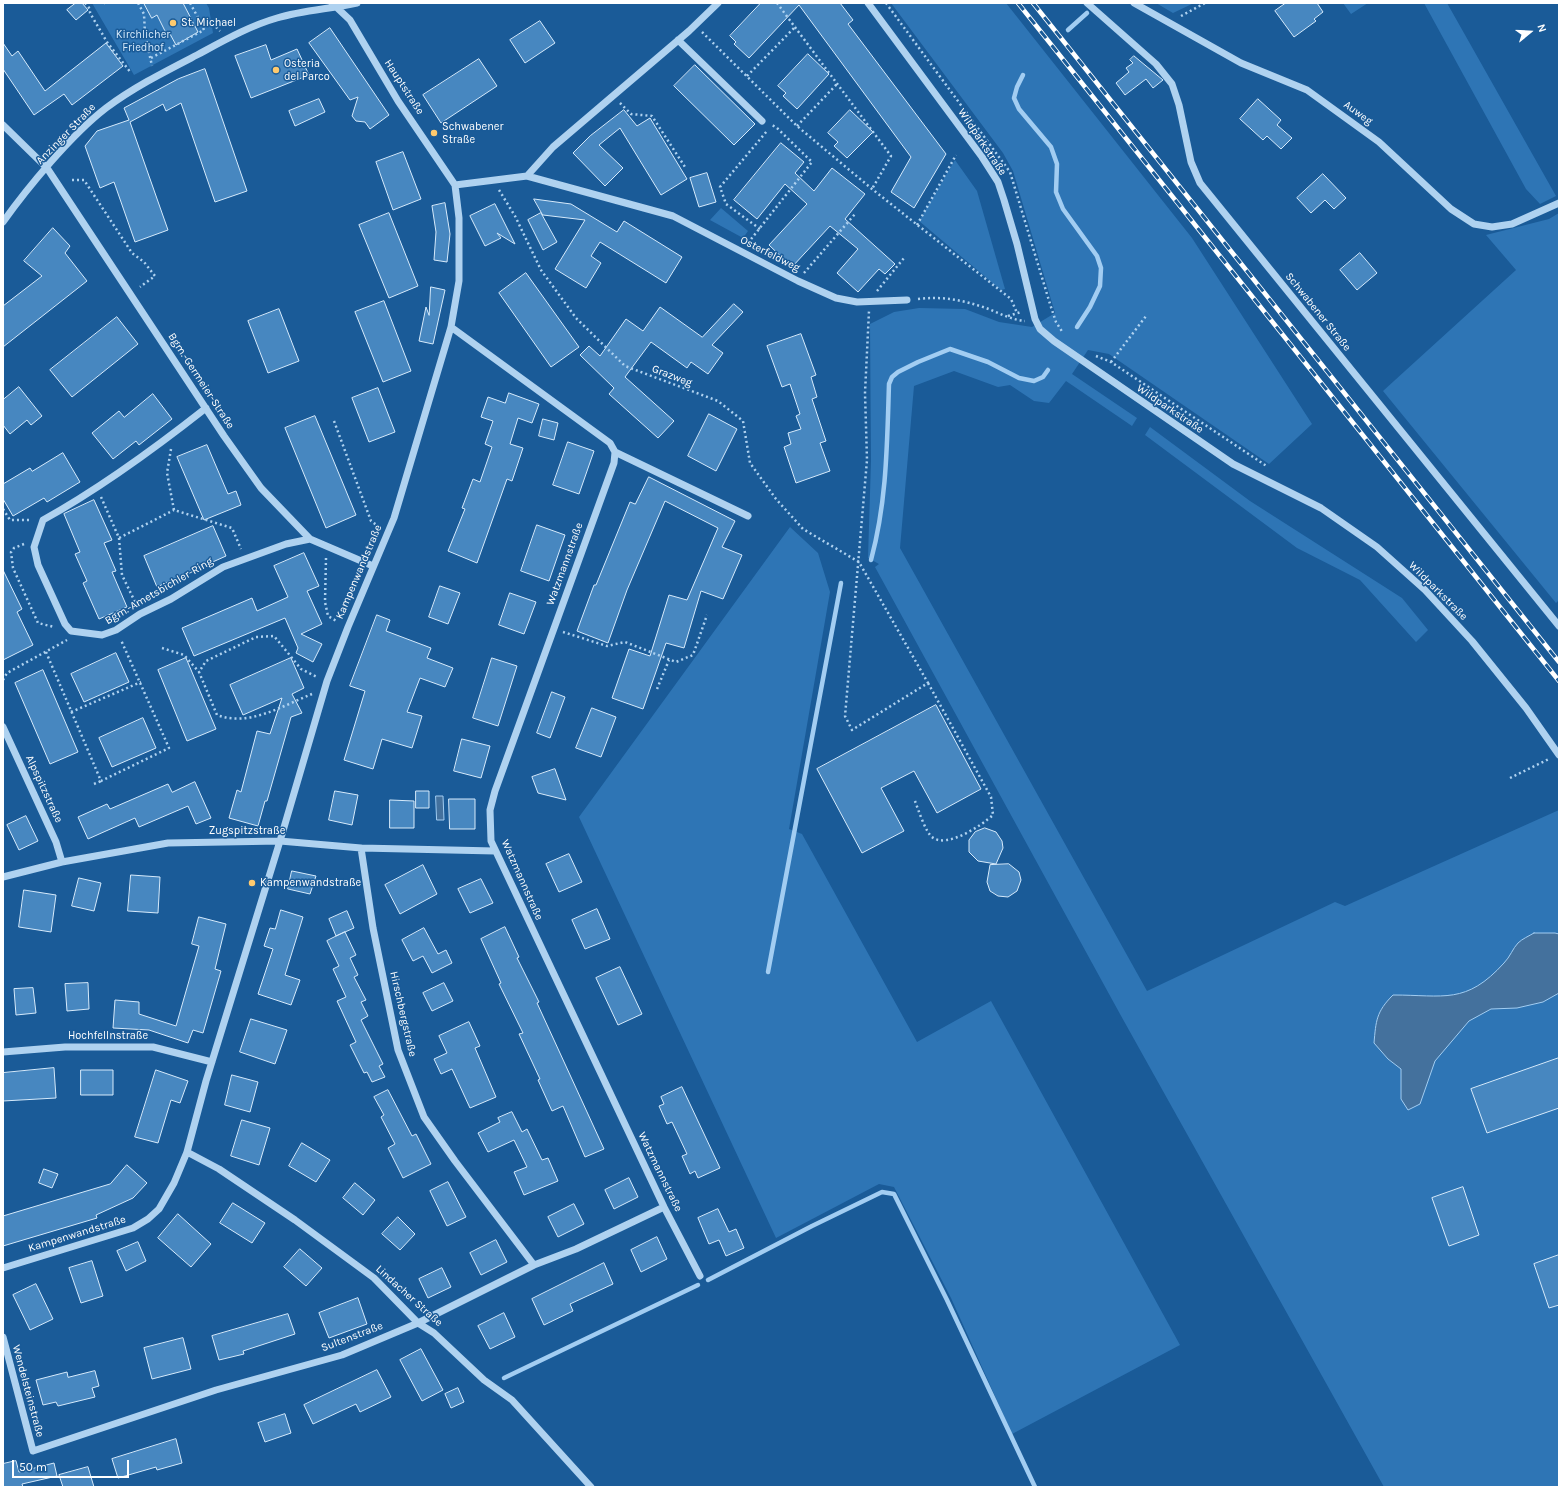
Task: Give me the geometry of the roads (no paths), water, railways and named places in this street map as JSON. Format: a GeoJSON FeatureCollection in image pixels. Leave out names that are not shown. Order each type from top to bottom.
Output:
{"type":"FeatureCollection","features":[{"type":"Feature","properties":{"kind":"street","name":"Anzinger Straße"},"geometry":{"type":"LineString","coordinates":[[3,222],[79,133],[106,108],[157,76],[227,39],[275,19],[303,11],[334,5],[357,3]]}},
{"type":"Feature","properties":{"kind":"street"},"geometry":{"type":"LineString","coordinates":[[455,185],[527,176],[553,147],[678,40],[718,3]]}},
{"type":"Feature","properties":{"kind":"street","name":"Wildparkstraße"},"geometry":{"type":"LineString","coordinates":[[868,3],[982,157],[998,182],[1017,244],[1035,319],[1040,330],[1054,342],[1233,464],[1321,508],[1376,547],[1424,590],[1472,641],[1526,708],[1559,755]]}},
{"type":"Feature","properties":{"kind":"street","name":"Schwabener Straße"},"geometry":{"type":"LineString","coordinates":[[1087,3],[1156,64],[1172,84],[1179,105],[1191,162],[1200,183],[1559,626]]}},
{"type":"Feature","properties":{"kind":"street","name":"Auweg"},"geometry":{"type":"LineString","coordinates":[[1134,3],[1241,63],[1307,90],[1379,142],[1451,209],[1474,224],[1492,227],[1512,224],[1559,203]]}},
{"type":"Feature","properties":{"kind":"street","name":"Hauptstraße"},"geometry":{"type":"LineString","coordinates":[[334,5],[350,20],[398,101],[455,185]]}},
{"type":"Feature","properties":{"kind":"street"},"geometry":{"type":"LineString","coordinates":[[678,40],[762,121]]}},
{"type":"Feature","properties":{"kind":"street","name":"Bgm.-Germeier-Straße"},"geometry":{"type":"LineString","coordinates":[[3,125],[48,168],[224,436],[261,488],[310,539],[328,548],[374,566]]}},
{"type":"Feature","properties":{"kind":"street","name":"Osterfeldweg"},"geometry":{"type":"LineString","coordinates":[[527,176],[673,216],[798,281],[836,298],[857,302],[907,300]]}},
{"type":"Feature","properties":{"kind":"street","name":"Kampenwandstraße"},"geometry":{"type":"LineString","coordinates":[[3,1268],[133,1228],[148,1219],[167,1197],[187,1152],[212,1062],[280,841],[324,690],[348,627],[394,518],[451,327],[459,281],[459,218],[455,185]]}},
{"type":"Feature","properties":{"kind":"street"},"geometry":{"type":"LineString","coordinates":[[451,327],[610,443],[615,452],[748,516]]}},
{"type":"Feature","properties":{"kind":"street","name":"Bgm.-Ametsbichler-Ring"},"geometry":{"type":"LineString","coordinates":[[206,408],[173,434],[97,487],[43,520],[34,547],[38,565],[65,624],[71,631],[102,635],[116,630],[140,614],[171,599],[223,567],[286,544],[310,539]]}},
{"type":"Feature","properties":{"kind":"street","name":"Watzmannstraße"},"geometry":{"type":"LineString","coordinates":[[615,452],[614,463],[494,791],[490,810],[491,841],[664,1207],[700,1276]]}},
{"type":"Feature","properties":{"kind":"street","name":"Alpspitzstraße"},"geometry":{"type":"LineString","coordinates":[[3,727],[56,842],[62,862]]}},
{"type":"Feature","properties":{"kind":"street","name":"Zugspitzstraße"},"geometry":{"type":"LineString","coordinates":[[3,878],[62,862],[168,843],[280,841],[361,848],[495,851]]}},
{"type":"Feature","properties":{"kind":"street","name":"Hirschbergstraße"},"geometry":{"type":"LineString","coordinates":[[361,848],[373,928],[393,1030],[398,1050],[424,1117],[455,1161],[534,1265]]}},
{"type":"Feature","properties":{"kind":"street","name":"Hochfellnstraße"},"geometry":{"type":"LineString","coordinates":[[3,1052],[65,1048],[153,1047],[212,1062]]}},
{"type":"Feature","properties":{"kind":"street","name":"Lindacher Straße"},"geometry":{"type":"LineString","coordinates":[[187,1152],[219,1169],[295,1220],[374,1278],[418,1323],[434,1333],[484,1380],[512,1400],[591,1487]]}},
{"type":"Feature","properties":{"kind":"street","name":"Sultenstraße"},"geometry":{"type":"LineString","coordinates":[[33,1451],[216,1390],[342,1355],[418,1323],[534,1265],[576,1249],[664,1207]]}},
{"type":"Feature","properties":{"kind":"street","name":"Wendelsteinstraße"},"geometry":{"type":"LineString","coordinates":[[3,1337],[33,1451]]}},
{"type":"Feature","properties":{"kind":"waterway"},"geometry":{"type":"LineString","coordinates":[[1068,30],[1087,13]]}},
{"type":"Feature","properties":{"kind":"waterway"},"geometry":{"type":"LineString","coordinates":[[1023,75],[1017,87],[1014,98],[1019,109],[1051,147],[1057,164],[1056,192],[1063,209],[1097,256],[1101,268],[1100,286],[1090,307],[1077,327]]}},
{"type":"Feature","properties":{"kind":"waterway"},"geometry":{"type":"LineString","coordinates":[[871,560],[883,494],[887,450],[889,384],[892,377],[898,372],[918,362],[950,349],[988,362],[1019,378],[1034,381],[1043,377],[1048,370]]}},
{"type":"Feature","properties":{"kind":"waterway"},"geometry":{"type":"LineString","coordinates":[[768,972],[841,583]]}},
{"type":"Feature","properties":{"kind":"waterway"},"geometry":{"type":"LineString","coordinates":[[708,1280],[812,1226],[882,1192],[894,1194],[947,1300],[1035,1487]]}},
{"type":"Feature","properties":{"kind":"waterway"},"geometry":{"type":"LineString","coordinates":[[504,1378],[698,1285]]}},
{"type":"Feature","properties":{"kind":"railway"},"geometry":{"type":"LineString","coordinates":[[1018,3],[1559,681]]}},
{"type":"Feature","properties":{"kind":"railway"},"geometry":{"type":"LineString","coordinates":[[1033,3],[1559,662]]}},
{"type":"Feature","properties":{"kind":"place","name":"St. Michael"},"geometry":{"type":"Point","coordinates":[173,23]}},
{"type":"Feature","properties":{"kind":"place","name":"Osteria del Parco"},"geometry":{"type":"Point","coordinates":[276,70]}},
{"type":"Feature","properties":{"kind":"place","name":"Schwabener Straße"},"geometry":{"type":"Point","coordinates":[434,133]}},
{"type":"Feature","properties":{"kind":"place","name":"Kampenwandstraße"},"geometry":{"type":"Point","coordinates":[252,883]}},
{"type":"Feature","properties":{"kind":"park label","name":"Kirchlicher Friedhof"},"geometry":{"type":"Point","coordinates":[143,41]}}]}
